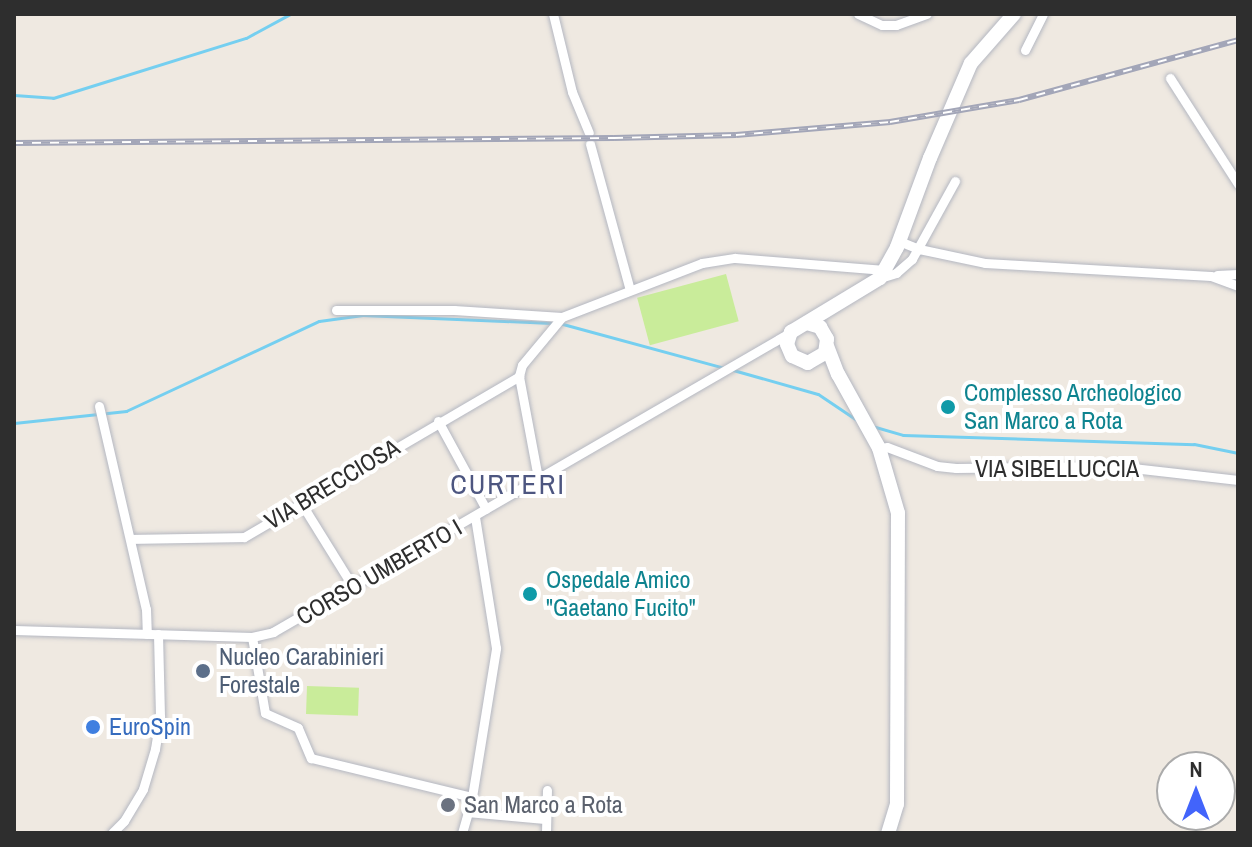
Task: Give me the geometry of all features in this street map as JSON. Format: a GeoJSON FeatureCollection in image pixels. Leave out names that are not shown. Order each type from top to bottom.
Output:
{"type":"FeatureCollection","features":[{"type":"Feature","properties":{"kind":"main road"},"geometry":{"type":"LineString","coordinates":[[838,374],[815,362],[802,363],[788,350],[791,332],[882,274],[899,241],[971,63],[1014,14]]}},
{"type":"Feature","properties":{"kind":"main road"},"geometry":{"type":"LineString","coordinates":[[815,362],[826,339],[832,308]]}},
{"type":"Feature","properties":{"kind":"main road"},"geometry":{"type":"LineString","coordinates":[[807,323],[826,339],[838,374],[867,421],[880,449],[898,513],[897,804],[888,833]]}},
{"type":"Feature","properties":{"kind":"street"},"geometry":{"type":"LineString","coordinates":[[553,14],[572,92],[589,133]]}},
{"type":"Feature","properties":{"kind":"street"},"geometry":{"type":"LineString","coordinates":[[858,14],[882,25],[896,25],[927,14]]}},
{"type":"Feature","properties":{"kind":"street"},"geometry":{"type":"LineString","coordinates":[[1025,50],[1043,14]]}},
{"type":"Feature","properties":{"kind":"street"},"geometry":{"type":"LineString","coordinates":[[1170,78],[1238,184]]}},
{"type":"Feature","properties":{"kind":"street"},"geometry":{"type":"LineString","coordinates":[[590,144],[630,290]]}},
{"type":"Feature","properties":{"kind":"street"},"geometry":{"type":"LineString","coordinates":[[538,478],[519,376],[522,365],[560,319],[702,263],[735,258],[896,273],[919,249],[955,181]]}},
{"type":"Feature","properties":{"kind":"street"},"geometry":{"type":"LineString","coordinates":[[899,241],[919,249],[1008,265],[1211,276],[1238,274]]}},
{"type":"Feature","properties":{"kind":"street"},"geometry":{"type":"LineString","coordinates":[[1211,276],[1238,286]]}},
{"type":"Feature","properties":{"kind":"street"},"geometry":{"type":"LineString","coordinates":[[336,310],[454,310],[560,319]]}},
{"type":"Feature","properties":{"kind":"street","name":"CORSO UMBERTO I"},"geometry":{"type":"LineString","coordinates":[[14,630],[252,637],[273,632],[791,332]]}},
{"type":"Feature","properties":{"kind":"street"},"geometry":{"type":"LineString","coordinates":[[769,345],[788,350]]}},
{"type":"Feature","properties":{"kind":"street","name":"VIA BRECCIOSA"},"geometry":{"type":"LineString","coordinates":[[131,539],[244,537],[519,376]]}},
{"type":"Feature","properties":{"kind":"street"},"geometry":{"type":"LineString","coordinates":[[99,406],[153,634],[160,716],[155,749],[143,789],[124,821],[112,833]]}},
{"type":"Feature","properties":{"kind":"street"},"geometry":{"type":"LineString","coordinates":[[438,421],[486,509]]}},
{"type":"Feature","properties":{"kind":"street","name":"VIA SIBELLUCCIA"},"geometry":{"type":"LineString","coordinates":[[880,449],[887,447],[937,466],[956,468],[1115,466],[1238,480]]}},
{"type":"Feature","properties":{"kind":"street"},"geometry":{"type":"LineString","coordinates":[[301,503],[353,587]]}},
{"type":"Feature","properties":{"kind":"street"},"geometry":{"type":"LineString","coordinates":[[462,833],[472,797],[496,648],[475,517]]}},
{"type":"Feature","properties":{"kind":"street"},"geometry":{"type":"LineString","coordinates":[[252,637],[265,713],[296,726],[311,758],[472,797]]}},
{"type":"Feature","properties":{"kind":"street"},"geometry":{"type":"LineString","coordinates":[[546,833],[547,790]]}},
{"type":"Feature","properties":{"kind":"street"},"geometry":{"type":"LineString","coordinates":[[467,812],[545,819]]}},
{"type":"Feature","properties":{"kind":"green space"},"geometry":{"type":"Polygon","coordinates":[[[726,274],[739,321],[650,345],[637,298],[726,274]]]}},
{"type":"Feature","properties":{"kind":"green space"},"geometry":{"type":"Polygon","coordinates":[[[307,686],[359,688],[358,716],[306,714],[307,686]]]}},
{"type":"Feature","properties":{"kind":"waterway"},"geometry":{"type":"LineString","coordinates":[[14,95],[53,98],[246,38],[290,14]]}},
{"type":"Feature","properties":{"kind":"waterway"},"geometry":{"type":"LineString","coordinates":[[14,423],[126,411],[319,321],[363,315],[552,323]]}},
{"type":"Feature","properties":{"kind":"waterway"},"geometry":{"type":"LineString","coordinates":[[559,323],[725,368]]}},
{"type":"Feature","properties":{"kind":"waterway"},"geometry":{"type":"LineString","coordinates":[[733,370],[818,394],[858,421]]}},
{"type":"Feature","properties":{"kind":"waterway"},"geometry":{"type":"LineString","coordinates":[[872,426],[903,435],[1194,444],[1238,453]]}},
{"type":"Feature","properties":{"kind":"railway"},"geometry":{"type":"LineString","coordinates":[[14,143],[736,135],[890,122],[1019,100],[1238,40]]}},
{"type":"Feature","properties":{"kind":"place","name":"Complesso Archeologico San Marco a Rota"},"geometry":{"type":"Point","coordinates":[948,407]}},
{"type":"Feature","properties":{"kind":"place","name":"Ospedale Amico \"Gaetano Fucito\""},"geometry":{"type":"Point","coordinates":[530,594]}},
{"type":"Feature","properties":{"kind":"place","name":"Nucleo Carabinieri Forestale"},"geometry":{"type":"Point","coordinates":[203,671]}},
{"type":"Feature","properties":{"kind":"place","name":"EuroSpin"},"geometry":{"type":"Point","coordinates":[93,727]}},
{"type":"Feature","properties":{"kind":"place","name":"San Marco a Rota"},"geometry":{"type":"Point","coordinates":[448,805]}},
{"type":"Feature","properties":{"kind":"district","name":"CURTERI"},"geometry":{"type":"Point","coordinates":[508,484]}}]}
